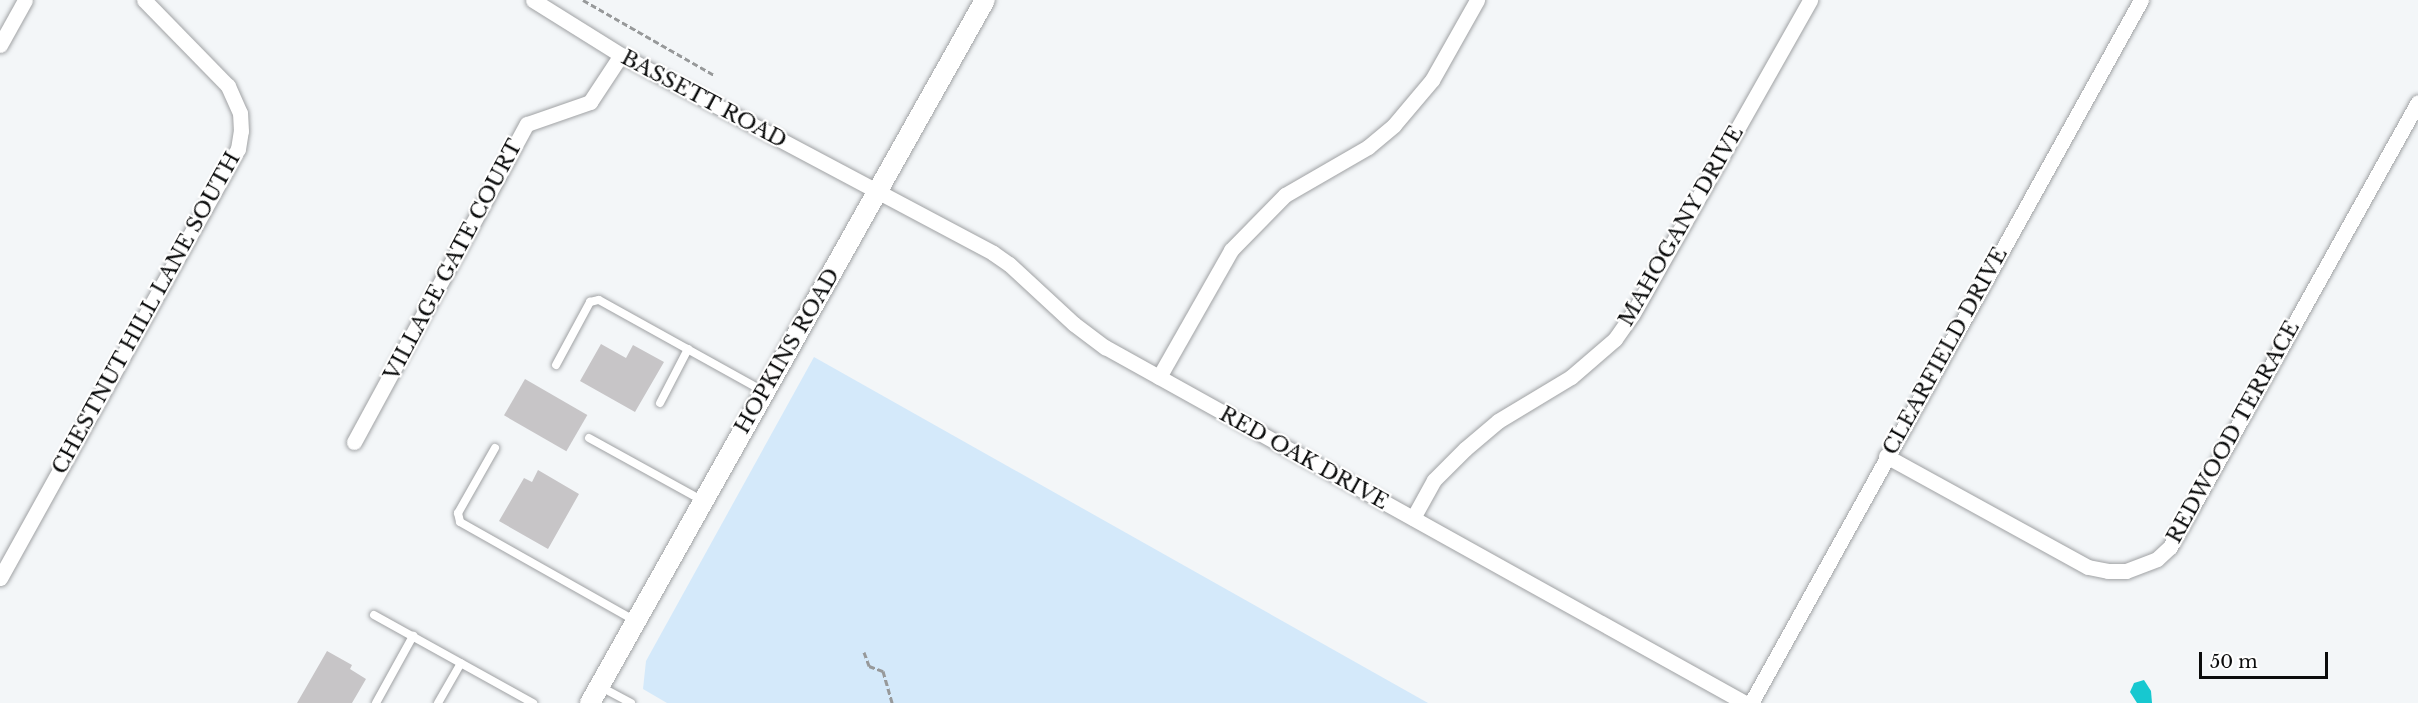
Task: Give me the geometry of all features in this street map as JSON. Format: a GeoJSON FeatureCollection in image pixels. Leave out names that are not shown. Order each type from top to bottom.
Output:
{"type":"FeatureCollection","features":[{"type":"Feature","properties":{"kind":"street"},"geometry":{"type":"LineString","coordinates":[[0,45],[26,0]]}},
{"type":"Feature","properties":{"kind":"street","name":"CHESTNUT HILL LANE SOUTH"},"geometry":{"type":"LineString","coordinates":[[0,578],[238,149],[241,131],[240,113],[228,86],[144,0]]}},
{"type":"Feature","properties":{"kind":"street","name":"BASSETT ROAD"},"geometry":{"type":"LineString","coordinates":[[533,0],[621,55],[878,192]]}},
{"type":"Feature","properties":{"kind":"street","name":"HOPKINS ROAD"},"geometry":{"type":"LineString","coordinates":[[590,703],[985,0]]}},
{"type":"Feature","properties":{"kind":"street"},"geometry":{"type":"LineString","coordinates":[[1159,377],[1231,249],[1284,195],[1368,147],[1394,125],[1432,80],[1477,0]]}},
{"type":"Feature","properties":{"kind":"street","name":"MAHOGANY DRIVE"},"geometry":{"type":"LineString","coordinates":[[1413,518],[1434,480],[1465,449],[1498,421],[1571,377],[1615,339],[1632,315],[1810,0]]}},
{"type":"Feature","properties":{"kind":"street","name":"CLEARFIELD DRIVE"},"geometry":{"type":"LineString","coordinates":[[1751,703],[2141,0]]}},
{"type":"Feature","properties":{"kind":"street","name":"VILLAGE GATE COURT"},"geometry":{"type":"LineString","coordinates":[[354,442],[527,124],[590,102],[621,55]]}},
{"type":"Feature","properties":{"kind":"street","name":"REDWOOD TERRACE"},"geometry":{"type":"LineString","coordinates":[[1886,456],[2088,567],[2108,572],[2126,571],[2157,559],[2170,547],[2418,102]]}},
{"type":"Feature","properties":{"kind":"street","name":"RED OAK DRIVE"},"geometry":{"type":"LineString","coordinates":[[878,192],[1010,264],[1089,336],[1745,703]]}},
{"type":"Feature","properties":{"kind":"lane"},"geometry":{"type":"LineString","coordinates":[[556,364],[590,302],[599,300],[765,391]]}},
{"type":"Feature","properties":{"kind":"lane"},"geometry":{"type":"LineString","coordinates":[[660,403],[688,349]]}},
{"type":"Feature","properties":{"kind":"lane"},"geometry":{"type":"LineString","coordinates":[[589,438],[703,501]]}},
{"type":"Feature","properties":{"kind":"lane"},"geometry":{"type":"LineString","coordinates":[[495,448],[458,513],[460,522],[636,621]]}},
{"type":"Feature","properties":{"kind":"lane"},"geometry":{"type":"LineString","coordinates":[[374,615],[533,703]]}},
{"type":"Feature","properties":{"kind":"lane"},"geometry":{"type":"LineString","coordinates":[[376,703],[413,636]]}},
{"type":"Feature","properties":{"kind":"lane"},"geometry":{"type":"LineString","coordinates":[[438,703],[460,663]]}},
{"type":"Feature","properties":{"kind":"lane"},"geometry":{"type":"LineString","coordinates":[[599,686],[631,703]]}},
{"type":"Feature","properties":{"kind":"path"},"geometry":{"type":"LineString","coordinates":[[583,0],[714,75]]}},
{"type":"Feature","properties":{"kind":"path"},"geometry":{"type":"LineString","coordinates":[[864,652],[869,666],[883,671],[892,703]]}},
{"type":"Feature","properties":{"kind":"shaded area"},"geometry":{"type":"Polygon","coordinates":[[[814,357],[1428,703],[667,703],[643,689],[646,661],[814,357]]]}},
{"type":"Feature","properties":{"kind":"water"},"geometry":{"type":"Polygon","coordinates":[[[2144,680],[2151,691],[2152,703],[2137,703],[2130,692],[2134,683],[2144,680]]]}},
{"type":"Feature","properties":{"kind":"building"},"geometry":{"type":"Polygon","coordinates":[[[601,344],[626,358],[633,345],[664,362],[635,412],[580,381],[601,344]]]}},
{"type":"Feature","properties":{"kind":"building"},"geometry":{"type":"Polygon","coordinates":[[[525,379],[587,415],[566,451],[504,415],[525,379]]]}},
{"type":"Feature","properties":{"kind":"building"},"geometry":{"type":"Polygon","coordinates":[[[538,470],[579,494],[548,549],[499,521],[524,478],[532,482],[538,470]]]}},
{"type":"Feature","properties":{"kind":"building"},"geometry":{"type":"Polygon","coordinates":[[[327,651],[352,665],[350,669],[366,679],[352,703],[297,703],[327,651]]]}}]}
